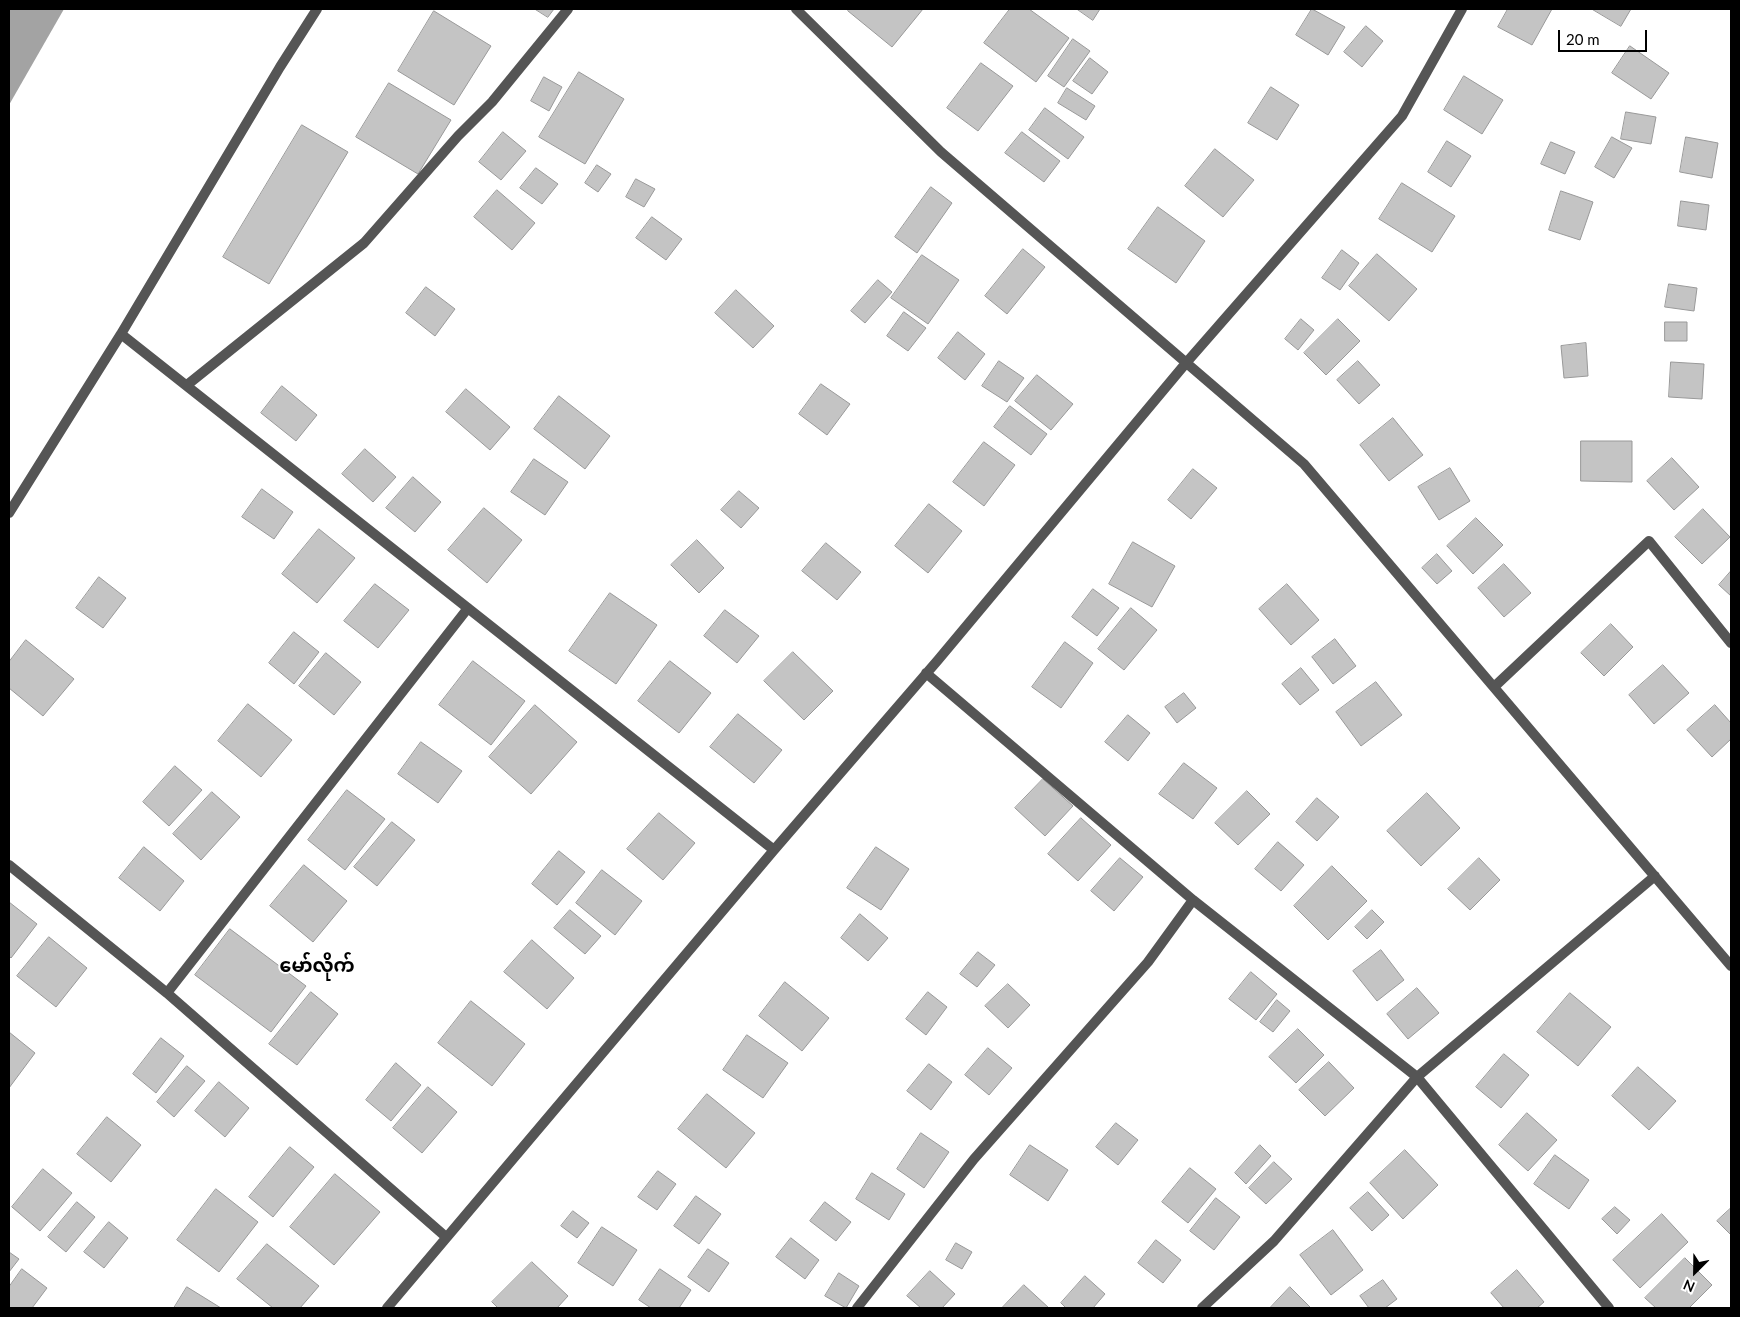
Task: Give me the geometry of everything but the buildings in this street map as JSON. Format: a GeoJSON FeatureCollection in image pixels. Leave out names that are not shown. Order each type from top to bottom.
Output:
{"type":"FeatureCollection","features":[{"type":"Feature","properties":{"kind":"street"},"geometry":{"type":"LineString","coordinates":[[9,513],[122,334],[275,75],[317,9]]}},
{"type":"Feature","properties":{"kind":"street"},"geometry":{"type":"LineString","coordinates":[[187,385],[364,243],[458,136],[492,102],[568,9]]}},
{"type":"Feature","properties":{"kind":"street"},"geometry":{"type":"LineString","coordinates":[[796,9],[941,152],[1304,464],[1731,966]]}},
{"type":"Feature","properties":{"kind":"street"},"geometry":{"type":"LineString","coordinates":[[387,1308],[926,673],[1186,363],[1402,116],[1462,9]]}},
{"type":"Feature","properties":{"kind":"street"},"geometry":{"type":"LineString","coordinates":[[122,334],[774,850]]}},
{"type":"Feature","properties":{"kind":"street"},"geometry":{"type":"LineString","coordinates":[[1494,687],[1649,540],[1731,643]]}},
{"type":"Feature","properties":{"kind":"street"},"geometry":{"type":"LineString","coordinates":[[167,993],[468,608]]}},
{"type":"Feature","properties":{"kind":"street"},"geometry":{"type":"LineString","coordinates":[[926,673],[1193,900],[1417,1077],[1609,1308]]}},
{"type":"Feature","properties":{"kind":"street"},"geometry":{"type":"LineString","coordinates":[[9,865],[167,993],[446,1237]]}},
{"type":"Feature","properties":{"kind":"street"},"geometry":{"type":"LineString","coordinates":[[1202,1308],[1274,1241],[1417,1077],[1655,876]]}},
{"type":"Feature","properties":{"kind":"street"},"geometry":{"type":"LineString","coordinates":[[857,1308],[974,1159],[1148,962],[1193,900]]}},
{"type":"Feature","properties":{"kind":"shaded area"},"geometry":{"type":"Polygon","coordinates":[[[9,9],[64,9],[9,105],[9,9]]]}},
{"type":"Feature","properties":{"kind":"district","name":"မော်လိုက်"},"geometry":{"type":"Point","coordinates":[317,966]}}]}
